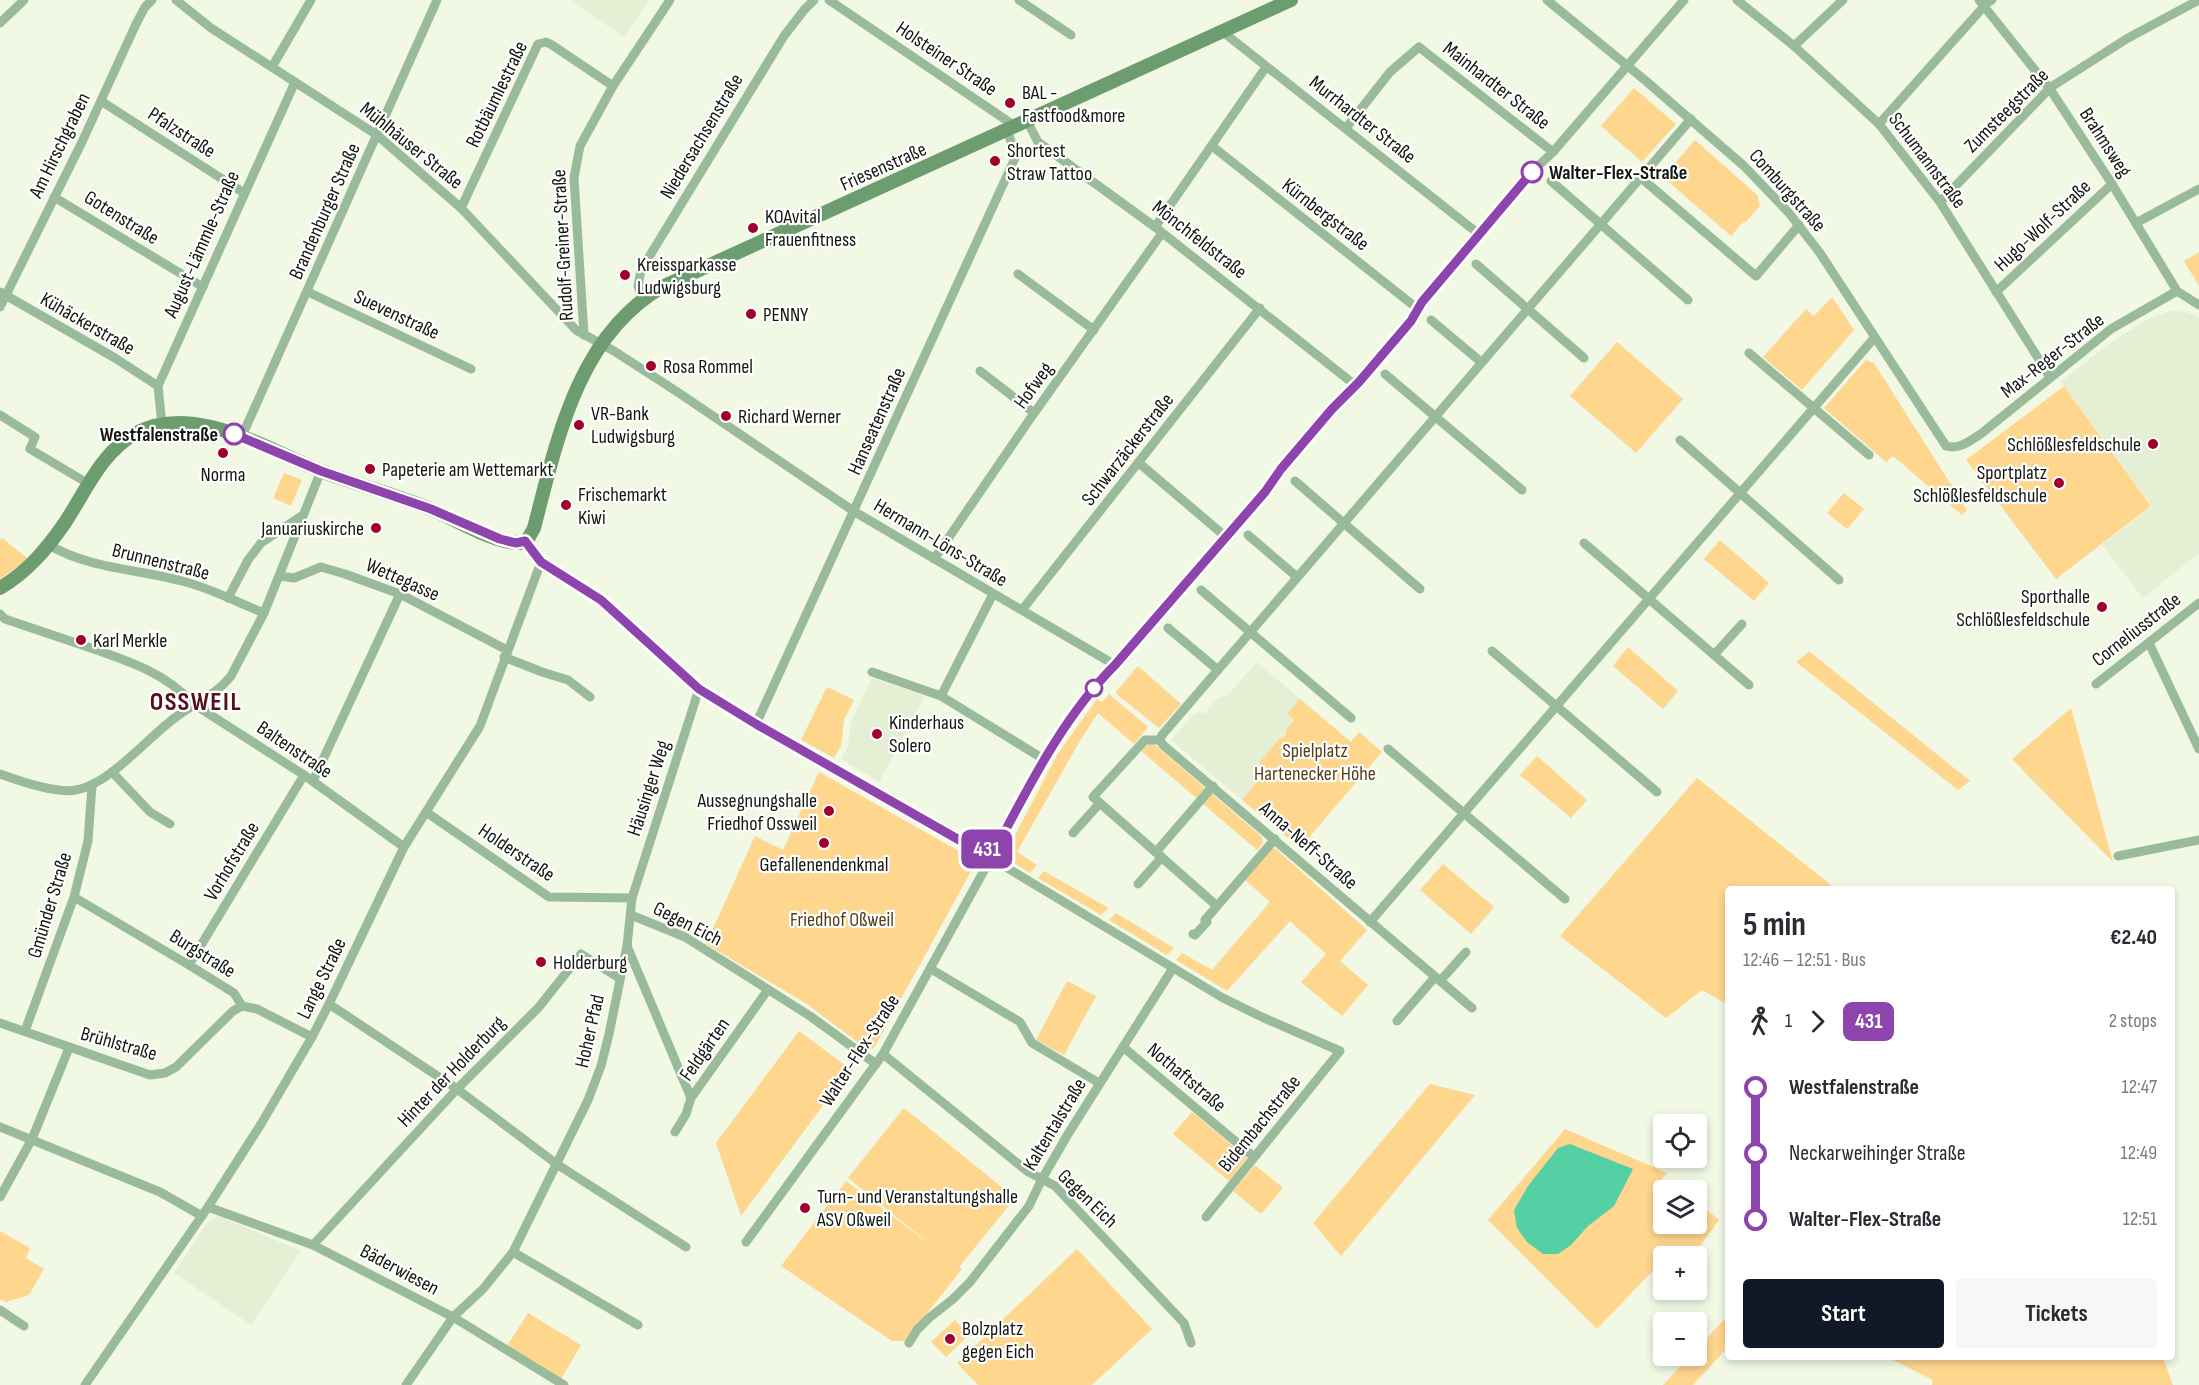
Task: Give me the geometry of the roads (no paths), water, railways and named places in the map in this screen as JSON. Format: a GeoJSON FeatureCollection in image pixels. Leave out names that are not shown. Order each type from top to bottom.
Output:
{"type":"FeatureCollection","features":[{"type":"Feature","properties":{"kind":"main road","name":"Friesenstraße"},"geometry":{"type":"LineString","coordinates":[[525,541],[534,528],[567,415],[588,366],[622,318],[643,299],[673,282],[1290,0]]}},
{"type":"Feature","properties":{"kind":"main road"},"geometry":{"type":"LineString","coordinates":[[0,588],[15,579],[49,545],[106,458],[126,439],[149,428],[162,425],[181,424],[215,428],[242,436],[321,471],[431,509],[500,539],[516,543],[525,541]]}},
{"type":"Feature","properties":{"kind":"street"},"geometry":{"type":"LineString","coordinates":[[0,23],[24,0]]}},
{"type":"Feature","properties":{"kind":"street","name":"Am Hirschgraben"},"geometry":{"type":"LineString","coordinates":[[0,307],[3,294],[54,197],[136,24],[145,7],[152,0]]}},
{"type":"Feature","properties":{"kind":"street","name":"Mühlhäuser Straße"},"geometry":{"type":"LineString","coordinates":[[176,0],[211,27],[377,135],[461,208],[576,330],[602,344]]}},
{"type":"Feature","properties":{"kind":"street"},"geometry":{"type":"LineString","coordinates":[[272,67],[311,0]]}},
{"type":"Feature","properties":{"kind":"street","name":"Brandenburger Straße"},"geometry":{"type":"LineString","coordinates":[[242,436],[437,0]]}},
{"type":"Feature","properties":{"kind":"street","name":"Rudolf-Greiner-Straße"},"geometry":{"type":"LineString","coordinates":[[584,335],[574,178],[580,146],[613,86],[670,0]]}},
{"type":"Feature","properties":{"kind":"street","name":"Niedersachsenstraße"},"geometry":{"type":"LineString","coordinates":[[643,299],[638,286],[641,270],[784,36],[814,0]]}},
{"type":"Feature","properties":{"kind":"street","name":"Holsteiner Straße"},"geometry":{"type":"LineString","coordinates":[[829,0],[1009,122],[1010,129]]}},
{"type":"Feature","properties":{"kind":"street"},"geometry":{"type":"LineString","coordinates":[[1018,0],[1071,35]]}},
{"type":"Feature","properties":{"kind":"street","name":"Comburgstraße"},"geometry":{"type":"LineString","coordinates":[[1547,0],[1744,166],[1799,225],[1820,253],[1942,441],[1951,448]]}},
{"type":"Feature","properties":{"kind":"street"},"geometry":{"type":"LineString","coordinates":[[995,850],[1045,760],[1083,701],[1265,492],[1345,394],[1411,321],[1418,309],[1536,167],[1553,152],[1684,0]]}},
{"type":"Feature","properties":{"kind":"street","name":"Schumannstraße"},"geometry":{"type":"LineString","coordinates":[[1737,0],[1794,46],[1879,124],[1940,202],[2050,377]]}},
{"type":"Feature","properties":{"kind":"street"},"geometry":{"type":"LineString","coordinates":[[1794,46],[1843,0]]}},
{"type":"Feature","properties":{"kind":"street"},"geometry":{"type":"LineString","coordinates":[[1879,124],[1981,3],[1992,0]]}},
{"type":"Feature","properties":{"kind":"street","name":"Zumsteegstraße"},"geometry":{"type":"LineString","coordinates":[[1940,202],[2050,89],[2089,61],[2199,0]]}},
{"type":"Feature","properties":{"kind":"street","name":"Brahmsweg"},"geometry":{"type":"LineString","coordinates":[[1981,3],[2050,89],[2112,184],[2177,291],[2199,305]]}},
{"type":"Feature","properties":{"kind":"street","name":"Murrhardter Straße"},"geometry":{"type":"LineString","coordinates":[[1223,32],[1480,235]]}},
{"type":"Feature","properties":{"kind":"street","name":"Rotbäumlestraße"},"geometry":{"type":"LineString","coordinates":[[461,208],[538,44],[542,41],[552,45],[613,86]]}},
{"type":"Feature","properties":{"kind":"street","name":"Mainhardter Straße"},"geometry":{"type":"LineString","coordinates":[[1346,128],[1390,72],[1419,47],[1553,152]]}},
{"type":"Feature","properties":{"kind":"street","name":"Hofweg"},"geometry":{"type":"LineString","coordinates":[[934,559],[1094,330],[1212,146],[1266,67]]}},
{"type":"Feature","properties":{"kind":"street","name":"August-Lämmle-Straße"},"geometry":{"type":"LineString","coordinates":[[158,386],[295,82]]}},
{"type":"Feature","properties":{"kind":"street","name":"Pfalzstraße"},"geometry":{"type":"LineString","coordinates":[[101,101],[244,193]]}},
{"type":"Feature","properties":{"kind":"street"},"geometry":{"type":"LineString","coordinates":[[1217,906],[1094,797],[1145,740],[1161,740],[1162,735],[1691,119]]}},
{"type":"Feature","properties":{"kind":"street","name":"Mönchfeldstraße"},"geometry":{"type":"LineString","coordinates":[[1027,121],[1038,142],[1260,308],[1355,385]]}},
{"type":"Feature","properties":{"kind":"street","name":"Hanseatenstraße"},"geometry":{"type":"LineString","coordinates":[[756,724],[1016,156],[1010,129]]}},
{"type":"Feature","properties":{"kind":"street","name":"Kürnbergstraße"},"geometry":{"type":"LineString","coordinates":[[1212,146],[1418,309]]}},
{"type":"Feature","properties":{"kind":"street"},"geometry":{"type":"LineString","coordinates":[[1640,177],[1756,276],[1799,225]]}},
{"type":"Feature","properties":{"kind":"street"},"geometry":{"type":"LineString","coordinates":[[1551,181],[1688,300]]}},
{"type":"Feature","properties":{"kind":"street","name":"Hugo-Wolf-Straße"},"geometry":{"type":"LineString","coordinates":[[1996,292],[2112,184]]}},
{"type":"Feature","properties":{"kind":"street"},"geometry":{"type":"LineString","coordinates":[[2136,223],[2199,189]]}},
{"type":"Feature","properties":{"kind":"street","name":"Gotenstraße"},"geometry":{"type":"LineString","coordinates":[[54,197],[203,287]]}},
{"type":"Feature","properties":{"kind":"street"},"geometry":{"type":"LineString","coordinates":[[1476,264],[1584,358]]}},
{"type":"Feature","properties":{"kind":"street"},"geometry":{"type":"LineString","coordinates":[[1018,274],[1094,330]]}},
{"type":"Feature","properties":{"kind":"street","name":"Max-Reger-Straße"},"geometry":{"type":"LineString","coordinates":[[1951,448],[1960,446],[1982,433],[2111,330],[2177,291]]}},
{"type":"Feature","properties":{"kind":"street","name":"Suevenstraße"},"geometry":{"type":"LineString","coordinates":[[308,292],[471,369]]}},
{"type":"Feature","properties":{"kind":"street","name":"Kühäckerstraße"},"geometry":{"type":"LineString","coordinates":[[3,294],[115,358],[158,386]]}},
{"type":"Feature","properties":{"kind":"street","name":"Schwarzäckerstraße"},"geometry":{"type":"LineString","coordinates":[[1022,610],[1260,308]]}},
{"type":"Feature","properties":{"kind":"street"},"geometry":{"type":"LineString","coordinates":[[1431,320],[1481,362]]}},
{"type":"Feature","properties":{"kind":"street"},"geometry":{"type":"LineString","coordinates":[[1370,922],[1813,406],[1875,337]]}},
{"type":"Feature","properties":{"kind":"street","name":"Hermann-Löns-Straße"},"geometry":{"type":"LineString","coordinates":[[602,344],[855,512],[1115,665]]}},
{"type":"Feature","properties":{"kind":"street"},"geometry":{"type":"LineString","coordinates":[[1749,353],[1869,455]]}},
{"type":"Feature","properties":{"kind":"street"},"geometry":{"type":"LineString","coordinates":[[980,371],[1034,413]]}},
{"type":"Feature","properties":{"kind":"street"},"geometry":{"type":"LineString","coordinates":[[1385,374],[1522,490]]}},
{"type":"Feature","properties":{"kind":"street"},"geometry":{"type":"LineString","coordinates":[[158,386],[162,425]]}},
{"type":"Feature","properties":{"kind":"street"},"geometry":{"type":"LineString","coordinates":[[0,415],[35,437],[30,449],[89,484]]}},
{"type":"Feature","properties":{"kind":"street"},"geometry":{"type":"LineString","coordinates":[[1680,440],[1839,580]]}},
{"type":"Feature","properties":{"kind":"street"},"geometry":{"type":"LineString","coordinates":[[1139,463],[1226,537]]}},
{"type":"Feature","properties":{"kind":"street"},"geometry":{"type":"LineString","coordinates":[[0,775],[65,790],[75,791],[92,786],[112,772],[166,724],[216,692],[231,676],[264,613],[321,471]]}},
{"type":"Feature","properties":{"kind":"street"},"geometry":{"type":"LineString","coordinates":[[1295,481],[1420,589]]}},
{"type":"Feature","properties":{"kind":"street"},"geometry":{"type":"LineString","coordinates":[[228,598],[248,560],[261,543],[303,514]]}},
{"type":"Feature","properties":{"kind":"street"},"geometry":{"type":"LineString","coordinates":[[1248,536],[1297,577]]}},
{"type":"Feature","properties":{"kind":"street"},"geometry":{"type":"LineString","coordinates":[[525,541],[541,562],[601,600],[699,689],[982,853]]}},
{"type":"Feature","properties":{"kind":"street"},"geometry":{"type":"LineString","coordinates":[[1584,543],[1749,685]]}},
{"type":"Feature","properties":{"kind":"street","name":"Brunnenstraße"},"geometry":{"type":"LineString","coordinates":[[49,545],[91,563],[183,581],[264,613]]}},
{"type":"Feature","properties":{"kind":"street","name":"Lange Straße"},"geometry":{"type":"LineString","coordinates":[[85,1385],[208,1207],[261,1124],[312,1037],[404,847],[480,726],[541,562]]}},
{"type":"Feature","properties":{"kind":"street","name":"Wettegasse"},"geometry":{"type":"LineString","coordinates":[[279,576],[294,578],[321,567],[400,594],[505,654],[542,672],[568,680],[590,697]]}},
{"type":"Feature","properties":{"kind":"street"},"geometry":{"type":"LineString","coordinates":[[1201,590],[1351,718]]}},
{"type":"Feature","properties":{"kind":"street"},"geometry":{"type":"LineString","coordinates":[[313,781],[400,594]]}},
{"type":"Feature","properties":{"kind":"street"},"geometry":{"type":"LineString","coordinates":[[941,696],[993,594]]}},
{"type":"Feature","properties":{"kind":"street","name":"Corneliusstraße"},"geometry":{"type":"LineString","coordinates":[[2096,684],[2199,603]]}},
{"type":"Feature","properties":{"kind":"street","name":"Baltenstraße"},"geometry":{"type":"LineString","coordinates":[[0,614],[5,619],[140,666],[170,683],[195,705],[313,781],[404,847]]}},
{"type":"Feature","properties":{"kind":"street"},"geometry":{"type":"LineString","coordinates":[[1714,655],[1742,624]]}},
{"type":"Feature","properties":{"kind":"street"},"geometry":{"type":"LineString","coordinates":[[1168,628],[1218,670]]}},
{"type":"Feature","properties":{"kind":"street"},"geometry":{"type":"LineString","coordinates":[[2149,643],[2199,749]]}},
{"type":"Feature","properties":{"kind":"street"},"geometry":{"type":"LineString","coordinates":[[1492,651],[1657,792]]}},
{"type":"Feature","properties":{"kind":"street"},"geometry":{"type":"LineString","coordinates":[[872,672],[941,696],[1045,760]]}},
{"type":"Feature","properties":{"kind":"street","name":"Häusinger Weg"},"geometry":{"type":"LineString","coordinates":[[632,898],[699,689]]}},
{"type":"Feature","properties":{"kind":"street","name":"Anna-Neff-Straße"},"geometry":{"type":"LineString","coordinates":[[1161,740],[1163,745],[1472,1008]]}},
{"type":"Feature","properties":{"kind":"street"},"geometry":{"type":"LineString","coordinates":[[1388,749],[1565,899]]}},
{"type":"Feature","properties":{"kind":"street"},"geometry":{"type":"LineString","coordinates":[[112,772],[150,812],[170,824]]}},
{"type":"Feature","properties":{"kind":"street","name":"Vorhofstraße"},"geometry":{"type":"LineString","coordinates":[[189,965],[304,775]]}},
{"type":"Feature","properties":{"kind":"street","name":"Gmünder Straße"},"geometry":{"type":"LineString","coordinates":[[25,1031],[74,897],[88,841],[92,786]]}},
{"type":"Feature","properties":{"kind":"street"},"geometry":{"type":"LineString","coordinates":[[1138,884],[1213,786]]}},
{"type":"Feature","properties":{"kind":"street"},"geometry":{"type":"LineString","coordinates":[[1073,833],[1100,803]]}},
{"type":"Feature","properties":{"kind":"street","name":"Holderstraße"},"geometry":{"type":"LineString","coordinates":[[426,812],[549,897],[632,898]]}},
{"type":"Feature","properties":{"kind":"street"},"geometry":{"type":"LineString","coordinates":[[1192,933],[1195,935],[1201,929],[1207,922],[1205,920],[1275,839]]}},
{"type":"Feature","properties":{"kind":"street"},"geometry":{"type":"LineString","coordinates":[[2118,856],[2199,840]]}},
{"type":"Feature","properties":{"kind":"street"},"geometry":{"type":"LineString","coordinates":[[987,849],[995,850],[999,856],[999,863],[992,868],[986,867],[981,862],[982,853],[987,849]]}},
{"type":"Feature","properties":{"kind":"street"},"geometry":{"type":"LineString","coordinates":[[999,863],[1173,968]]}},
{"type":"Feature","properties":{"kind":"street","name":"Walter-Flex-Straße"},"geometry":{"type":"LineString","coordinates":[[746,1242],[876,1065],[986,867]]}},
{"type":"Feature","properties":{"kind":"street","name":"Burgstraße"},"geometry":{"type":"LineString","coordinates":[[74,897],[234,993],[242,1006],[257,1010],[312,1037]]}},
{"type":"Feature","properties":{"kind":"street","name":"Hoher Pfad"},"geometry":{"type":"LineString","coordinates":[[406,1385],[453,1317],[483,1289],[513,1252],[558,1165],[601,1066],[627,946],[632,898]]}},
{"type":"Feature","properties":{"kind":"street","name":"Gegen Eich"},"geometry":{"type":"LineString","coordinates":[[631,915],[685,938],[836,1034],[876,1065]]}},
{"type":"Feature","properties":{"kind":"street"},"geometry":{"type":"LineString","coordinates":[[627,946],[691,1098]]}},
{"type":"Feature","properties":{"kind":"street"},"geometry":{"type":"LineString","coordinates":[[1397,1021],[1466,952]]}},
{"type":"Feature","properties":{"kind":"street","name":"Hinter der Holderburg"},"geometry":{"type":"LineString","coordinates":[[313,1245],[457,1089],[539,1007],[581,954],[619,978]]}},
{"type":"Feature","properties":{"kind":"street","name":"Kaltentalstraße"},"geometry":{"type":"LineString","coordinates":[[909,1343],[917,1330],[929,1318],[970,1282],[1029,1206],[1042,1179],[1099,1083],[1173,968]]}},
{"type":"Feature","properties":{"kind":"street","name":"Bidembachstraße"},"geometry":{"type":"LineString","coordinates":[[1173,968],[1244,1008],[1340,1051],[1206,1217]]}},
{"type":"Feature","properties":{"kind":"street"},"geometry":{"type":"LineString","coordinates":[[931,969],[1020,1022],[1032,1043],[1099,1083]]}},
{"type":"Feature","properties":{"kind":"street","name":"Feldgärten"},"geometry":{"type":"LineString","coordinates":[[675,1132],[686,1114],[691,1098],[768,991]]}},
{"type":"Feature","properties":{"kind":"street"},"geometry":{"type":"LineString","coordinates":[[329,1004],[457,1089],[558,1165],[686,1247]]}},
{"type":"Feature","properties":{"kind":"street","name":"Brühlstraße"},"geometry":{"type":"LineString","coordinates":[[0,1023],[150,1075],[165,1073],[176,1067],[233,1011],[242,1006]]}},
{"type":"Feature","properties":{"kind":"street","name":"Nothaftstraße"},"geometry":{"type":"LineString","coordinates":[[1123,1047],[1254,1157]]}},
{"type":"Feature","properties":{"kind":"street"},"geometry":{"type":"LineString","coordinates":[[0,1197],[32,1139],[69,1048]]}},
{"type":"Feature","properties":{"kind":"street","name":"Gegen Eich"},"geometry":{"type":"LineString","coordinates":[[883,1054],[1028,1171],[1055,1186],[1184,1323],[1191,1342]]}},
{"type":"Feature","properties":{"kind":"street"},"geometry":{"type":"LineString","coordinates":[[0,1127],[160,1192],[202,1216]]}},
{"type":"Feature","properties":{"kind":"street","name":"Bäderwiesen"},"geometry":{"type":"LineString","coordinates":[[208,1207],[313,1245],[453,1317],[564,1385]]}},
{"type":"Feature","properties":{"kind":"street"},"geometry":{"type":"LineString","coordinates":[[513,1252],[638,1325]]}},
{"type":"Feature","properties":{"kind":"street"},"geometry":{"type":"LineString","coordinates":[[0,1310],[24,1326]]}},
{"type":"Feature","properties":{"kind":"place","name":"BAL - Fastfood&more"},"geometry":{"type":"Point","coordinates":[1010,103]}},
{"type":"Feature","properties":{"kind":"place","name":"Shortest Straw Tattoo"},"geometry":{"type":"Point","coordinates":[995,161]}},
{"type":"Feature","properties":{"kind":"place","name":"Walter-Flex-Straße"},"geometry":{"type":"Point","coordinates":[1532,172]}},
{"type":"Feature","properties":{"kind":"place","name":"KOAvital Frauenfitness"},"geometry":{"type":"Point","coordinates":[753,228]}},
{"type":"Feature","properties":{"kind":"place","name":"Kreissparkasse Ludwigsburg"},"geometry":{"type":"Point","coordinates":[625,275]}},
{"type":"Feature","properties":{"kind":"place","name":"PENNY"},"geometry":{"type":"Point","coordinates":[751,314]}},
{"type":"Feature","properties":{"kind":"place","name":"Rosa Rommel"},"geometry":{"type":"Point","coordinates":[651,366]}},
{"type":"Feature","properties":{"kind":"place","name":"Richard Werner"},"geometry":{"type":"Point","coordinates":[726,416]}},
{"type":"Feature","properties":{"kind":"place","name":"VR-Bank Ludwigsburg"},"geometry":{"type":"Point","coordinates":[579,425]}},
{"type":"Feature","properties":{"kind":"place","name":"Westfalenstraße"},"geometry":{"type":"Point","coordinates":[234,434]}},
{"type":"Feature","properties":{"kind":"place","name":"Schlößlesfeldschule"},"geometry":{"type":"Point","coordinates":[2153,444]}},
{"type":"Feature","properties":{"kind":"place","name":"Norma"},"geometry":{"type":"Point","coordinates":[223,453]}},
{"type":"Feature","properties":{"kind":"place","name":"Papeterie am Wettemarkt"},"geometry":{"type":"Point","coordinates":[370,469]}},
{"type":"Feature","properties":{"kind":"place","name":"Sportplatz Schlößlesfeldschule"},"geometry":{"type":"Point","coordinates":[2059,483]}},
{"type":"Feature","properties":{"kind":"place","name":"Frischemarkt Kiwi"},"geometry":{"type":"Point","coordinates":[566,505]}},
{"type":"Feature","properties":{"kind":"place","name":"Januariuskirche"},"geometry":{"type":"Point","coordinates":[376,528]}},
{"type":"Feature","properties":{"kind":"place","name":"Sporthalle Schlößlesfeldschule"},"geometry":{"type":"Point","coordinates":[2102,607]}},
{"type":"Feature","properties":{"kind":"place","name":"Karl Merkle"},"geometry":{"type":"Point","coordinates":[81,640]}},
{"type":"Feature","properties":{"kind":"place","name":"Kinderhaus Solero"},"geometry":{"type":"Point","coordinates":[877,734]}},
{"type":"Feature","properties":{"kind":"place","name":"Aussegnungshalle Friedhof Ossweil"},"geometry":{"type":"Point","coordinates":[829,811]}},
{"type":"Feature","properties":{"kind":"place","name":"Gefallenendenkmal"},"geometry":{"type":"Point","coordinates":[824,843]}},
{"type":"Feature","properties":{"kind":"place","name":"Holderburg"},"geometry":{"type":"Point","coordinates":[541,962]}},
{"type":"Feature","properties":{"kind":"place","name":"Turn- und Veranstaltungshalle ASV Oßweil"},"geometry":{"type":"Point","coordinates":[805,1208]}},
{"type":"Feature","properties":{"kind":"place","name":"Bolzplatz gegen Eich"},"geometry":{"type":"Point","coordinates":[950,1339]}},
{"type":"Feature","properties":{"kind":"district","name":"OSSWEIL"},"geometry":{"type":"Point","coordinates":[196,701]}},
{"type":"Feature","properties":{"kind":"park label","name":"Spielplatz Hartenecker Höhe"},"geometry":{"type":"Point","coordinates":[1315,762]}},
{"type":"Feature","properties":{"kind":"park label","name":"Friedhof Oßweil"},"geometry":{"type":"Point","coordinates":[842,919]}}]}
